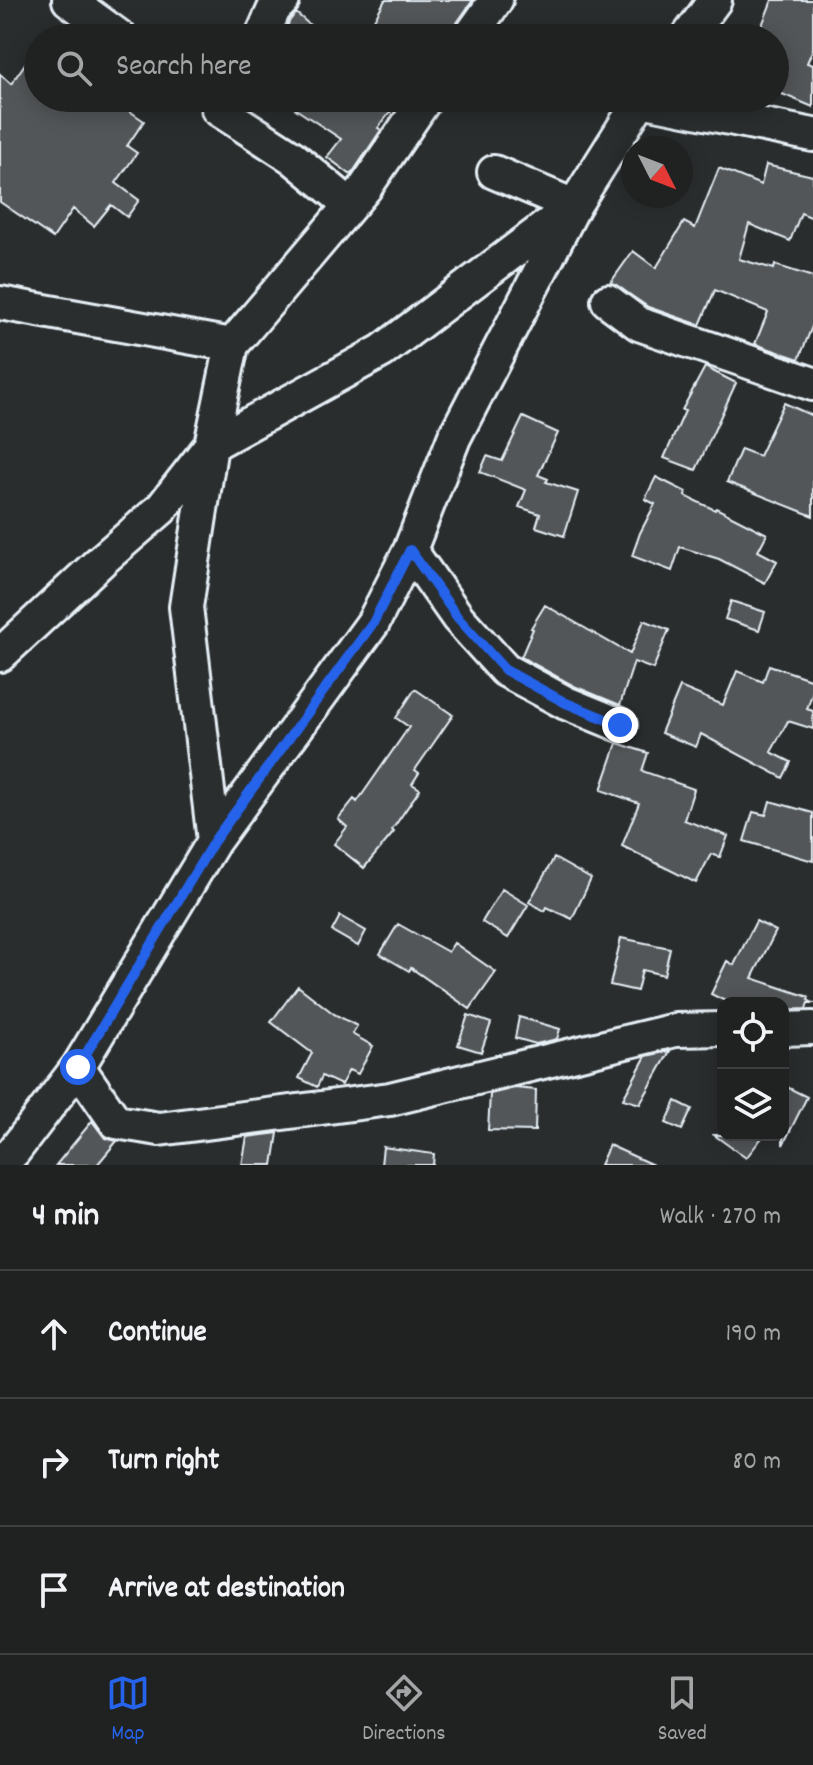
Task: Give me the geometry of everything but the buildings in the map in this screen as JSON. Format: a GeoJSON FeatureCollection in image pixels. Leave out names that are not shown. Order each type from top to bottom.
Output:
{"type":"FeatureCollection","features":[{"type":"Feature","properties":{"kind":"street"},"geometry":{"type":"LineString","coordinates":[[69,0],[102,24]]}},
{"type":"Feature","properties":{"kind":"street"},"geometry":{"type":"LineString","coordinates":[[267,24],[274,9],[283,0]]}},
{"type":"Feature","properties":{"kind":"street"},"geometry":{"type":"LineString","coordinates":[[479,24],[496,0]]}},
{"type":"Feature","properties":{"kind":"street"},"geometry":{"type":"LineString","coordinates":[[697,24],[715,0]]}},
{"type":"Feature","properties":{"kind":"street"},"geometry":{"type":"LineString","coordinates":[[230,112],[292,157],[350,205]]}},
{"type":"Feature","properties":{"kind":"street"},"geometry":{"type":"LineString","coordinates":[[214,841],[186,607],[211,445],[232,345],[350,205],[416,112]]}},
{"type":"Feature","properties":{"kind":"street"},"geometry":{"type":"LineString","coordinates":[[0,1165],[78,1067],[214,841],[373,623],[410,550],[454,438],[574,206],[633,112]]}},
{"type":"Feature","properties":{"kind":"street"},"geometry":{"type":"LineString","coordinates":[[703,112],[813,135]]}},
{"type":"Feature","properties":{"kind":"street"},"geometry":{"type":"LineString","coordinates":[[494,172],[574,206]]}},
{"type":"Feature","properties":{"kind":"street"},"geometry":{"type":"LineString","coordinates":[[0,655],[161,509],[211,445],[382,351],[574,206]]}},
{"type":"Feature","properties":{"kind":"street"},"geometry":{"type":"LineString","coordinates":[[608,301],[639,324],[813,384]]}},
{"type":"Feature","properties":{"kind":"street"},"geometry":{"type":"LineString","coordinates":[[0,303],[232,345]]}},
{"type":"Feature","properties":{"kind":"street"},"geometry":{"type":"LineString","coordinates":[[410,550],[458,618],[505,670],[566,703],[620,725]]}},
{"type":"Feature","properties":{"kind":"street"},"geometry":{"type":"LineString","coordinates":[[789,1029],[813,1028]]}},
{"type":"Feature","properties":{"kind":"street"},"geometry":{"type":"LineString","coordinates":[[78,1067],[116,1122],[159,1129],[390,1099],[675,1030],[717,1029]]}},
{"type":"Feature","properties":{"kind":"route"},"geometry":{"type":"LineString","coordinates":[[78,1067],[214,841],[373,623],[410,550],[458,618],[505,670],[566,703],[620,725]]}}]}
